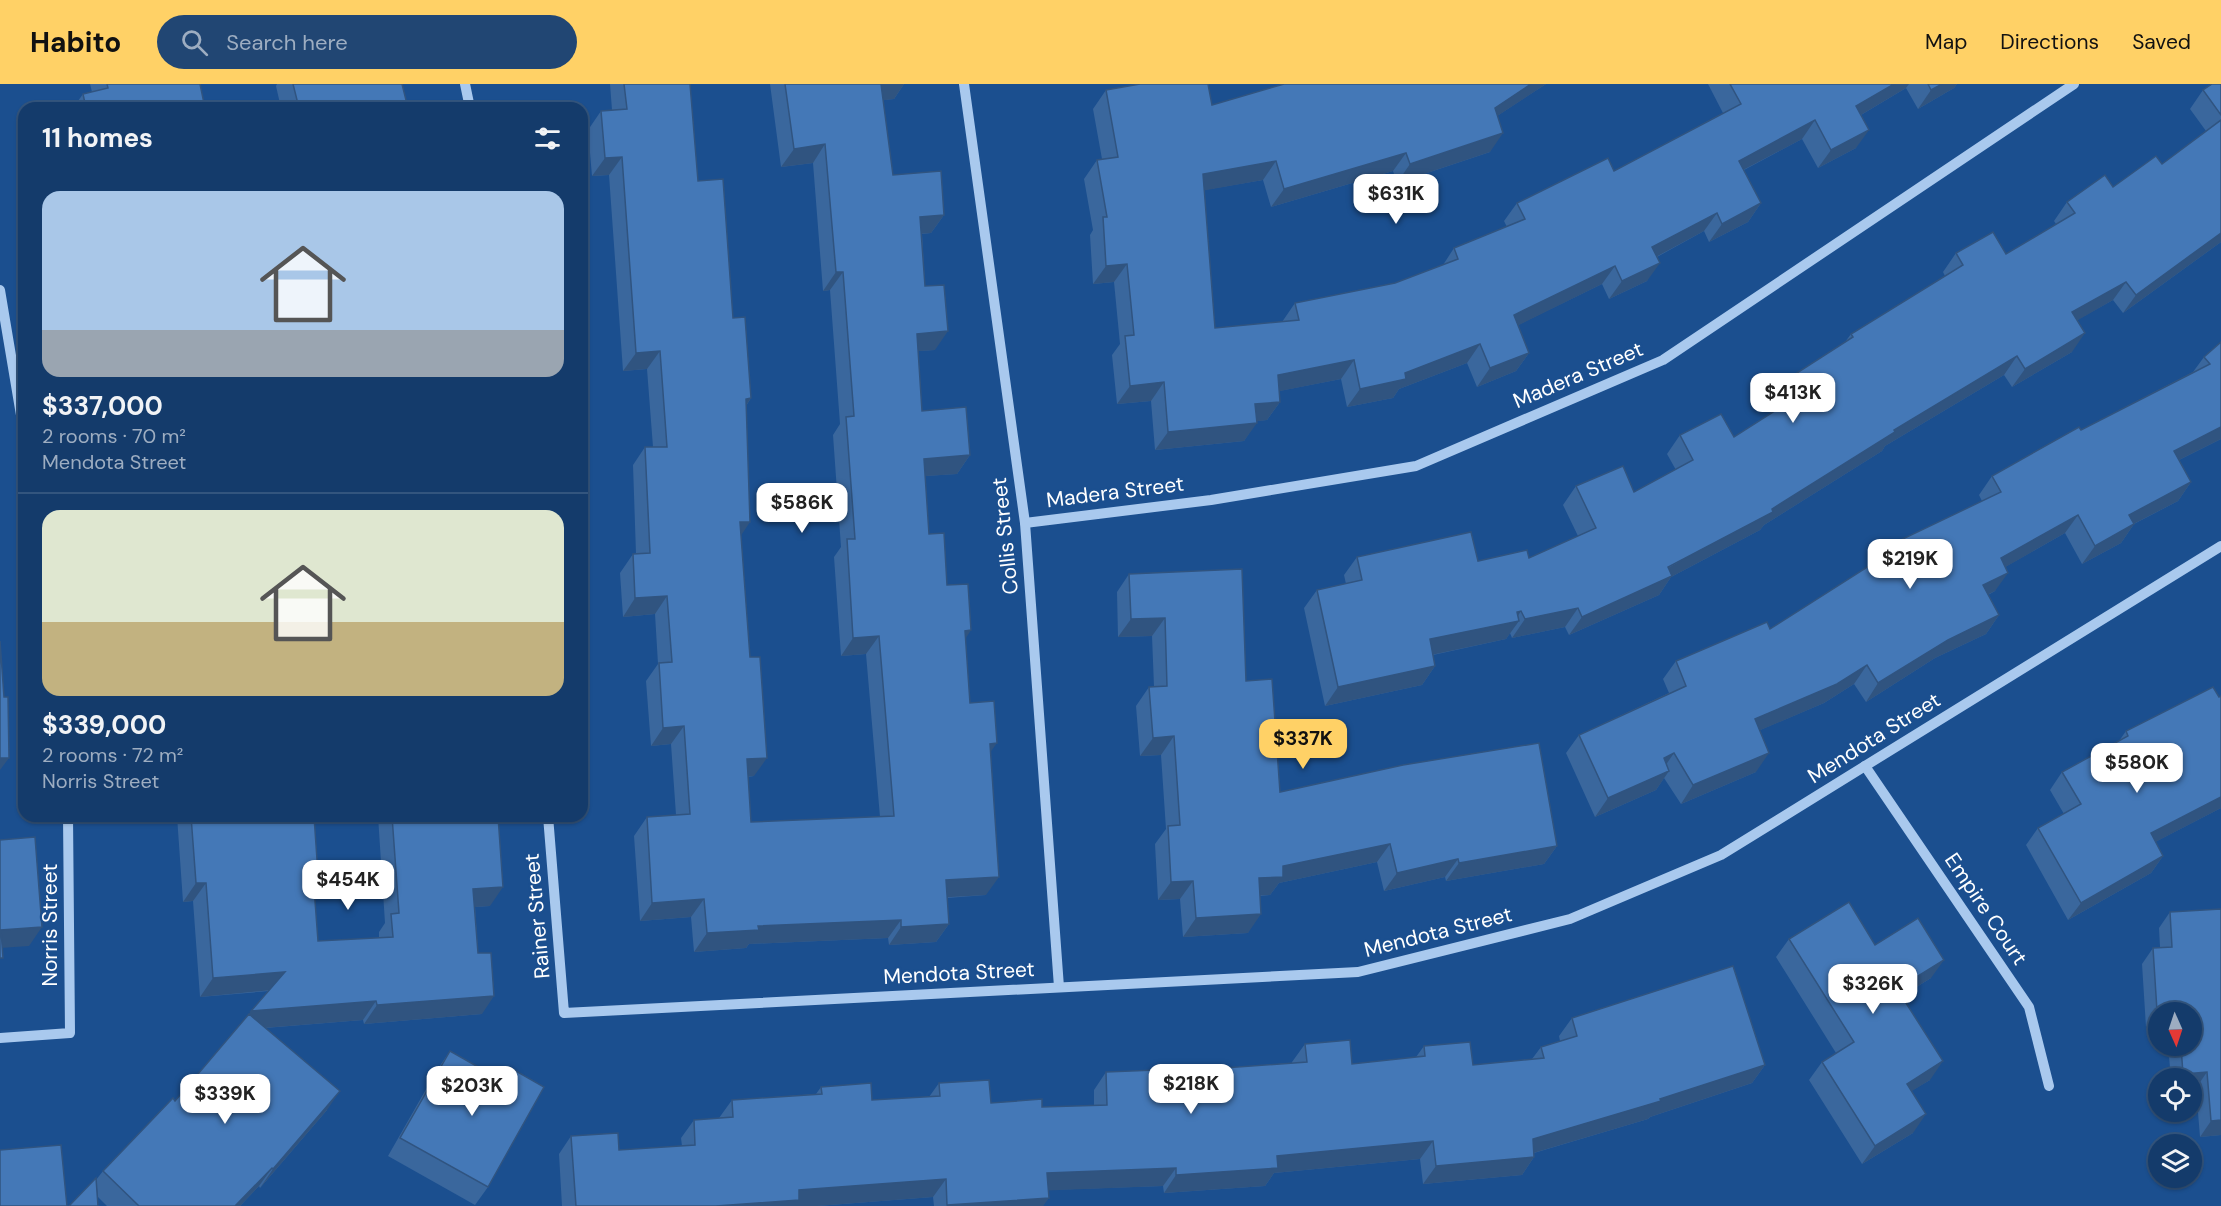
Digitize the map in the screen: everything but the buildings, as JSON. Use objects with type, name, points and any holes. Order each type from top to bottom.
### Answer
[{"type":"street","points":[[465,84],[469,102]]},
{"type":"street","name":"Collis Street","points":[[964,84],[1025,523],[1059,987]]},
{"type":"street","name":"Madera Street","points":[[1025,523],[1211,500],[1416,465],[1663,360],[2074,84]]},
{"type":"street","points":[[0,290],[18,397]]},
{"type":"street","name":"Mendota Street","points":[[564,1013],[1358,972],[1570,919],[1721,855],[2221,546]]},
{"type":"street","name":"Empire Court","points":[[1865,766],[2029,1007],[2049,1086]]},
{"type":"street","name":"Norris Street","points":[[0,1038],[70,1033],[68,822]]},
{"type":"street","name":"Rainer Street","points":[[548,822],[564,1013]]}]
